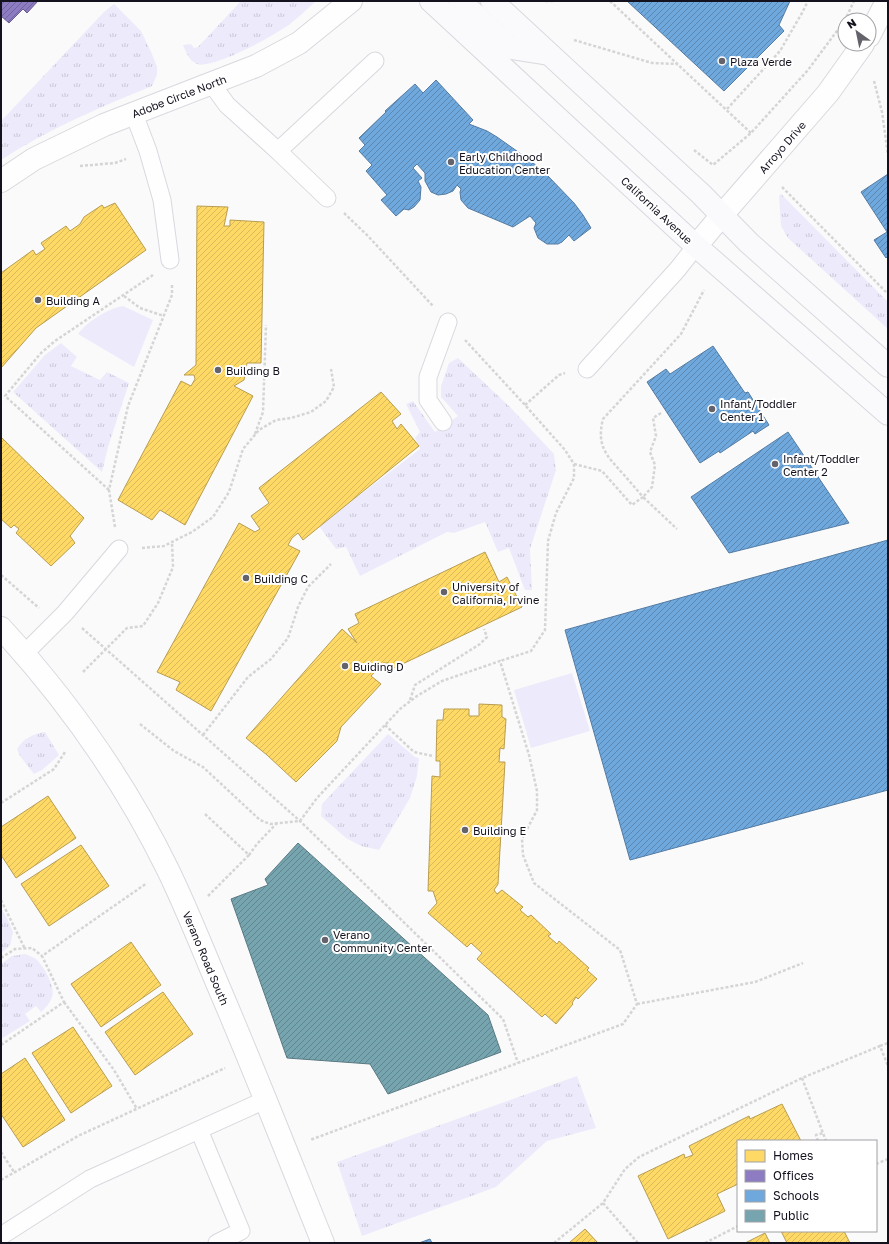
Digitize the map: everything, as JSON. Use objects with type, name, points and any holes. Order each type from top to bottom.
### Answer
[{"type":"main road","name":"California Avenue","points":[[431,1],[696,246],[888,414]]},
{"type":"main road","points":[[460,1],[511,48],[549,54]]},
{"type":"main road","points":[[492,1],[695,188],[750,242],[888,366]]},
{"type":"street","name":"Adobe Circle North","points":[[1,181],[34,160],[104,125],[256,66],[299,43],[351,1]]},
{"type":"street","points":[[877,20],[887,1]]},
{"type":"street","name":"Arroyo Drive","points":[[696,246],[828,93],[857,52]]},
{"type":"street","name":"Verano Road South","points":[[1,628],[55,692],[89,738],[119,784],[168,870],[246,1052],[323,1243]]},
{"type":"lane","points":[[278,151],[375,61]]},
{"type":"lane","points":[[211,83],[227,105],[327,198]]},
{"type":"lane","points":[[134,114],[148,151],[162,200],[170,260]]},
{"type":"lane","points":[[587,369],[677,270],[696,246]]},
{"type":"lane","points":[[443,422],[428,400],[428,377],[448,322]]},
{"type":"lane","points":[[24,654],[65,613],[119,549]]},
{"type":"lane","points":[[1,1236],[90,1180],[265,1100]]},
{"type":"lane","points":[[199,1130],[241,1232],[217,1243]]},
{"type":"path","points":[[545,1],[553,1]]},
{"type":"path","points":[[610,1],[751,133]]},
{"type":"path","points":[[727,109],[780,51],[808,1]]},
{"type":"path","points":[[712,165],[751,133],[808,70],[844,20],[854,1]]},
{"type":"path","points":[[571,39],[652,63],[678,64]]},
{"type":"path","points":[[874,81],[882,112],[888,155]]},
{"type":"path","points":[[80,166],[115,163],[148,151]]},
{"type":"path","points":[[782,187],[888,294]]},
{"type":"path","points":[[140,724],[174,751],[203,767],[260,820],[270,824],[300,821],[317,798],[400,709],[410,701],[442,681],[530,651],[545,630],[548,541],[556,513],[574,478],[574,464],[565,450],[448,322],[367,235],[327,198]]},
{"type":"path","points":[[109,490],[5,396],[41,353],[50,345],[151,278],[170,260]]},
{"type":"path","points":[[170,260],[172,295],[128,406],[109,490],[119,549],[164,546],[192,532],[213,518],[229,492],[243,449],[259,430],[276,420],[291,418],[311,412],[326,401],[334,387],[331,369]]},
{"type":"path","points":[[677,529],[643,497],[607,458],[601,443],[600,429],[603,419],[681,334],[704,290]]},
{"type":"path","points":[[124,296],[140,308],[164,316]]},
{"type":"path","points":[[254,436],[263,412],[266,325]]},
{"type":"path","points":[[525,405],[548,383]]},
{"type":"path","points":[[574,464],[602,471],[632,505],[643,497],[652,487],[655,465],[650,452],[656,436],[653,418],[661,413]]},
{"type":"path","points":[[83,672],[127,628],[143,626],[158,603],[173,567],[172,542]]},
{"type":"path","points":[[203,735],[248,678],[271,659],[288,638],[298,607],[308,587],[331,564]]},
{"type":"path","points":[[1,575],[40,610],[65,613],[300,821],[503,1018],[518,1063]]},
{"type":"path","points":[[410,701],[415,685],[480,644],[487,637],[484,629]]},
{"type":"path","points":[[500,661],[529,755],[537,791],[537,810],[522,839],[523,854],[534,883],[620,950],[638,1004]]},
{"type":"path","points":[[385,725],[414,752],[433,756]]},
{"type":"path","points":[[1,803],[54,769],[65,752]]},
{"type":"path","points":[[205,814],[249,855]]},
{"type":"path","points":[[206,898],[249,855],[257,844],[277,823]]},
{"type":"path","points":[[42,956],[148,882]]},
{"type":"path","points":[[1,900],[25,949]]},
{"type":"path","points":[[1,958],[15,950],[32,948],[42,956],[64,1002],[114,1070],[137,1109]]},
{"type":"path","points":[[285,1149],[623,1024],[638,1004],[755,982],[804,964]]},
{"type":"path","points":[[1,1045],[64,1002]]},
{"type":"path","points":[[554,1243],[603,1203],[625,1169],[639,1158],[802,1078],[888,1043]]},
{"type":"path","points":[[880,1046],[888,1066]]},
{"type":"path","points":[[1,1180],[78,1136],[225,1068]]},
{"type":"path","points":[[802,1078],[826,1140]]},
{"type":"path","points":[[818,1140],[816,1135],[823,1133]]},
{"type":"path","points":[[1,1152],[14,1172]]},
{"type":"path","points":[[877,1164],[888,1159]]},
{"type":"path","points":[[603,1203],[638,1243]]},
{"type":"path","points":[[705,1243],[737,1227]]},
{"type":"green space","points":[[241,1],[316,1],[290,24],[272,36],[245,50],[206,64],[194,63],[188,56],[183,45],[191,44],[194,48],[198,47]]},
{"type":"green space","points":[[114,4],[141,31],[152,54],[157,67],[157,75],[152,86],[94,110],[56,128],[1,160],[1,121],[104,12]]},
{"type":"green space","points":[[781,194],[888,302],[888,329],[788,238],[781,226],[779,196]]},
{"type":"green space","points":[[123,306],[153,320],[134,367],[78,334],[98,316]]},
{"type":"green space","points":[[61,343],[77,357],[71,366],[100,380],[107,372],[129,383],[108,447],[102,472],[13,392],[45,355]]},
{"type":"green space","points":[[458,358],[510,407],[554,454],[556,470],[530,549],[532,590],[525,590],[509,548],[498,552],[485,522],[454,533],[447,532],[360,576],[346,547],[336,549],[319,526],[420,449],[415,438],[420,432],[406,404],[413,401],[435,432],[458,416],[441,397],[441,386],[449,363]]},
{"type":"green space","points":[[572,673],[590,731],[531,748],[514,690]]},
{"type":"green space","points":[[45,732],[59,755],[42,770],[34,774],[20,756],[17,749],[22,742],[29,737]]},
{"type":"green space","points":[[388,734],[415,757],[419,758],[417,776],[410,798],[379,850],[361,846],[346,838],[321,816],[322,804]]},
{"type":"green space","points":[[1,908],[13,932],[10,946],[1,953]]},
{"type":"green space","points":[[25,954],[36,959],[43,967],[51,983],[53,993],[52,997],[48,1005],[41,1012],[36,1006],[25,1014],[30,1021],[1,1039],[1,964],[12,956]]},
{"type":"green space","points":[[577,1076],[596,1128],[547,1141],[496,1187],[362,1236],[337,1162]]},
{"type":"building: Homes","name":"Building A","points":[[115,203],[146,250],[36,328],[1,368],[1,273],[33,250],[36,255],[45,249],[41,243],[66,226],[70,231],[80,224],[84,217],[102,205],[104,208]]},
{"type":"building: Homes","name":"Building B","points":[[197,206],[228,207],[224,226],[230,226],[230,220],[264,222],[261,363],[247,363],[244,380],[234,386],[253,396],[185,525],[160,510],[152,520],[118,500],[181,381],[191,386],[195,379],[194,375],[184,375],[196,365]]},
{"type":"building: Homes","name":"Building C","points":[[381,392],[401,414],[392,421],[397,429],[401,424],[419,446],[303,540],[298,533],[292,538],[288,545],[300,551],[211,711],[176,690],[180,682],[157,672],[239,523],[255,532],[260,529],[251,516],[269,503],[259,488]]},
{"type":"building: Homes","points":[[1,437],[84,518],[70,536],[75,543],[51,566],[16,533],[19,529],[14,525],[11,528],[1,519]]},
{"type":"building: Homes","name":"Buiding D","points":[[485,552],[499,582],[507,577],[522,607],[392,669],[389,663],[383,663],[371,676],[381,684],[341,727],[337,741],[296,782],[246,738],[342,629],[357,643],[348,629],[359,623],[355,614]]},
{"type":"building: Homes","name":"Building E","points":[[479,704],[502,705],[502,717],[506,719],[504,749],[500,748],[499,762],[505,762],[498,884],[494,890],[497,894],[502,890],[523,907],[520,910],[528,917],[531,915],[551,934],[548,936],[557,944],[559,941],[589,968],[587,970],[597,979],[578,999],[576,997],[572,1003],[573,1004],[556,1024],[545,1014],[542,1017],[477,959],[482,953],[471,943],[467,947],[428,913],[437,903],[433,891],[428,891],[432,776],[440,777],[440,761],[436,761],[437,720],[443,720],[444,709],[469,709],[469,716],[479,716]]},
{"type":"building: Homes","points":[[48,796],[76,838],[16,878],[1,855],[1,827]]},
{"type":"building: Homes","points":[[81,845],[109,886],[49,926],[21,884]]},
{"type":"building: Homes","points":[[131,942],[161,985],[101,1027],[71,984]]},
{"type":"building: Homes","points":[[163,992],[193,1034],[135,1075],[105,1032]]},
{"type":"building: Homes","points":[[73,1027],[112,1086],[71,1113],[32,1053]]},
{"type":"building: Homes","points":[[25,1058],[65,1120],[23,1147],[1,1114],[1,1074]]},
{"type":"building: Homes","points":[[782,1104],[800,1140],[737,1140],[737,1184],[717,1194],[725,1211],[668,1239],[638,1176],[684,1154],[685,1158],[693,1155],[689,1146],[749,1116],[750,1119]]},
{"type":"building: Homes","points":[[585,1229],[598,1243],[569,1243]]},
{"type":"building: Homes","points":[[782,1232],[844,1232],[850,1243],[787,1243]]},
{"type":"building: Homes","points":[[765,1233],[770,1243],[745,1243]]},
{"type":"building: Offices","points":[[1,1],[38,1],[27,13],[23,9],[9,23],[1,16]]},
{"type":"building: Schools","name":"Plaza Verde","points":[[627,1],[790,1],[779,25],[784,31],[724,91]]},
{"type":"building: Schools","name":"Early Childhood Education Center","points":[[436,80],[473,120],[469,124],[487,131],[531,161],[574,203],[591,228],[574,241],[569,235],[558,244],[547,244],[538,238],[534,228],[536,223],[530,216],[513,227],[468,208],[461,200],[461,189],[457,185],[453,191],[446,194],[438,195],[431,192],[425,181],[425,173],[417,164],[413,168],[422,178],[418,181],[421,187],[420,200],[414,207],[409,210],[404,209],[396,216],[381,200],[387,195],[366,171],[372,165],[359,151],[365,145],[359,138],[386,112],[385,111],[415,84],[423,93]]},
{"type":"building: Schools","points":[[888,174],[888,256],[886,258],[874,240],[887,232],[861,192]]},
{"type":"building: Schools","name":"Infant/Toddler Center 1","points":[[713,346],[745,393],[748,392],[769,425],[755,434],[753,431],[720,453],[719,451],[700,463],[647,382],[666,369],[670,374]]},
{"type":"building: Schools","name":"Infant/Toddler Center 2","points":[[788,432],[849,523],[729,553],[691,497]]},
{"type":"building: Schools","points":[[888,540],[888,790],[630,860],[565,630]]},
{"type":"building: Schools","points":[[430,1239],[432,1243],[419,1243]]},
{"type":"building: Public","name":"Verano Community Center","points":[[298,843],[488,1015],[501,1052],[388,1094],[370,1064],[287,1058],[231,899],[268,885],[265,879]]},
{"type":"place","name":"Plaza Verde","points":[[722,61]]},
{"type":"place","name":"Early Childhood Education Center","points":[[451,162]]},
{"type":"place","name":"Building A","points":[[38,300]]},
{"type":"place","name":"Building B","points":[[218,370]]},
{"type":"place","name":"Infant/Toddler Center 1","points":[[712,409]]},
{"type":"place","name":"Infant/Toddler Center 2","points":[[775,464]]},
{"type":"place","name":"Building C","points":[[246,578]]},
{"type":"place","name":"University of California, Irvine","points":[[444,592]]},
{"type":"place","name":"Buiding D","points":[[345,666]]},
{"type":"place","name":"Building E","points":[[465,830]]},
{"type":"place","name":"Verano Community Center","points":[[325,940]]}]
